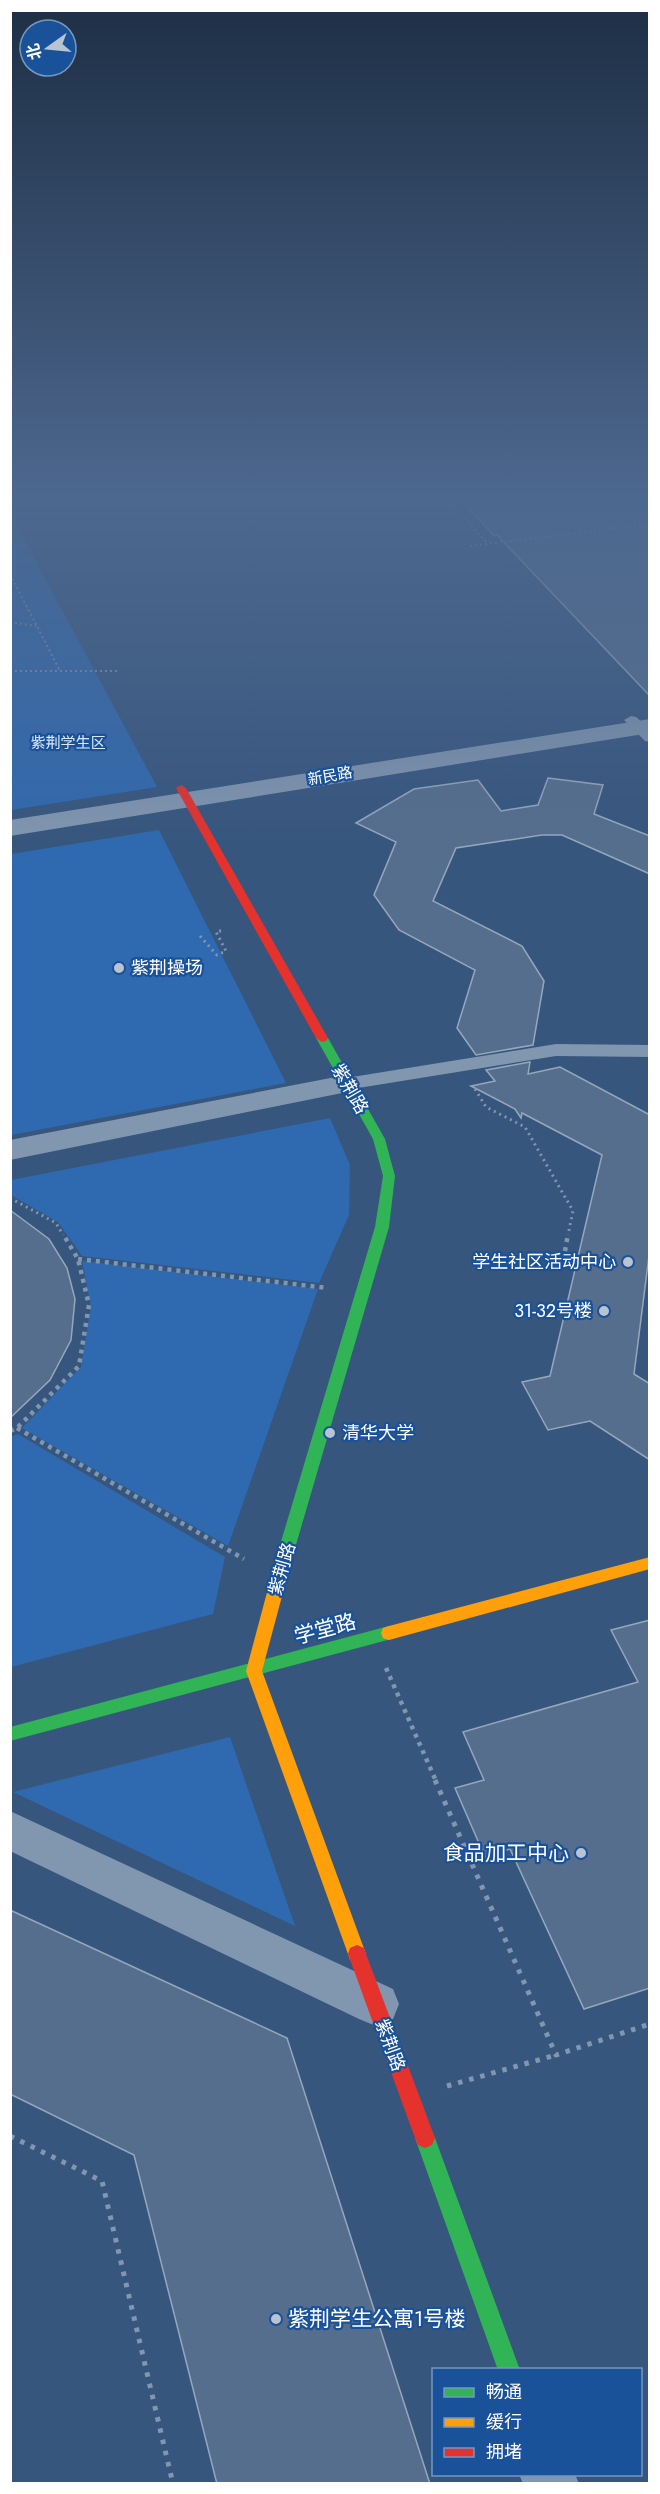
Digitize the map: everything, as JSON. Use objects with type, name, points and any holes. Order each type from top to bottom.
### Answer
[{"type":"street","name":"新民路","points":[[10,828],[184,794],[642,728]]},
{"type":"street","name":"紫荆路","points":[[184,794],[379,1139],[388,1176],[382,1227],[278,1579],[254,1671],[508,2368]]},
{"type":"street","points":[[10,1150],[346,1084]]},
{"type":"street","name":"学堂路","points":[[10,1734],[254,1671],[650,1563]]},
{"type":"street","points":[[10,1830],[376,2004]]},
{"type":"lane","points":[[346,1084],[556,1050],[650,1051]]},
{"type":"path","points":[[30,612],[60,671]]},
{"type":"path","points":[[10,622],[37,626]]},
{"type":"path","points":[[10,671],[117,670]]},
{"type":"path","points":[[200,936],[217,955],[226,951],[216,932],[224,930]]},
{"type":"path","points":[[460,1065],[486,1107],[525,1126],[573,1211],[565,1251]]},
{"type":"path","points":[[10,1198],[56,1223],[78,1259],[89,1305],[80,1366],[17,1428],[10,1431]]},
{"type":"path","points":[[78,1259],[362,1292]]},
{"type":"path","points":[[17,1428],[278,1579]]},
{"type":"path","points":[[373,1638],[556,2055]]},
{"type":"path","points":[[409,2096],[556,2055],[650,2024]]},
{"type":"path","points":[[10,2136],[102,2181],[173,2484]]},
{"type":"green space","name":"紫荆学生区","points":[[11,612],[63,612],[157,787],[11,810]]},
{"type":"green space","name":"紫荆操场","points":[[159,830],[286,1083],[11,1135],[11,854]]},
{"type":"green space","points":[[330,1118],[350,1165],[349,1215],[319,1283],[82,1256],[58,1222],[11,1195],[11,1180]]},
{"type":"green space","points":[[82,1261],[318,1289],[228,1546],[22,1428],[81,1367],[91,1306]]},
{"type":"green space","points":[[18,1434],[225,1557],[213,1614],[11,1667],[10,1437]]},
{"type":"green space","points":[[230,1737],[295,1926],[13,1792]]},
{"type":"building","points":[[571,612],[650,612],[650,696]]},
{"type":"building","points":[[548,778],[603,785],[594,814],[650,836],[650,874],[562,835],[542,835],[456,848],[433,901],[522,946],[544,981],[533,1045],[476,1055],[457,1028],[475,970],[399,930],[374,895],[396,842],[356,823],[414,789],[478,780],[501,811],[538,805]]},
{"type":"building","name":"31-32号楼","points":[[530,1062],[528,1074],[560,1067],[650,1115],[650,1248],[634,1374],[650,1384],[650,1460],[590,1421],[548,1430],[522,1382],[550,1376],[602,1155],[522,1113],[521,1118],[515,1109],[471,1086],[495,1081],[486,1070]]},
{"type":"building","points":[[10,1210],[49,1239],[67,1268],[75,1299],[71,1340],[50,1380],[10,1418]]},
{"type":"building","name":"食品加工中心","points":[[650,1620],[650,1988],[584,2009],[510,1849],[485,1857],[455,1788],[484,1780],[463,1732],[638,1682],[611,1630]]},
{"type":"building","name":"紫荆学生公寓1号楼","points":[[10,1910],[287,2038],[430,2484],[217,2484],[134,2155],[10,2094]]},
{"type":"traffic: fast","points":[[285,1555],[382,1227],[389,1176],[379,1139],[322,1038]]},
{"type":"traffic: fast","points":[[10,1734],[389,1633]]},
{"type":"traffic: fast","points":[[425,2138],[508,2368]]},
{"type":"traffic: slow","points":[[285,1555],[254,1671],[357,1954]]},
{"type":"traffic: slow","points":[[389,1633],[650,1563]]},
{"type":"traffic: jam","points":[[181,788],[322,1038]]},
{"type":"traffic: jam","points":[[357,1954],[425,2138]]},
{"type":"place","name":"紫荆操场","points":[[119,968]]},
{"type":"place","name":"学生社区活动中心","points":[[628,1262]]},
{"type":"place","name":"31-32号楼","points":[[604,1311]]},
{"type":"place","name":"清华大学","points":[[330,1433]]},
{"type":"place","name":"食品加工中心","points":[[581,1853]]},
{"type":"place","name":"紫荆学生公寓1号楼","points":[[276,2319]]}]
